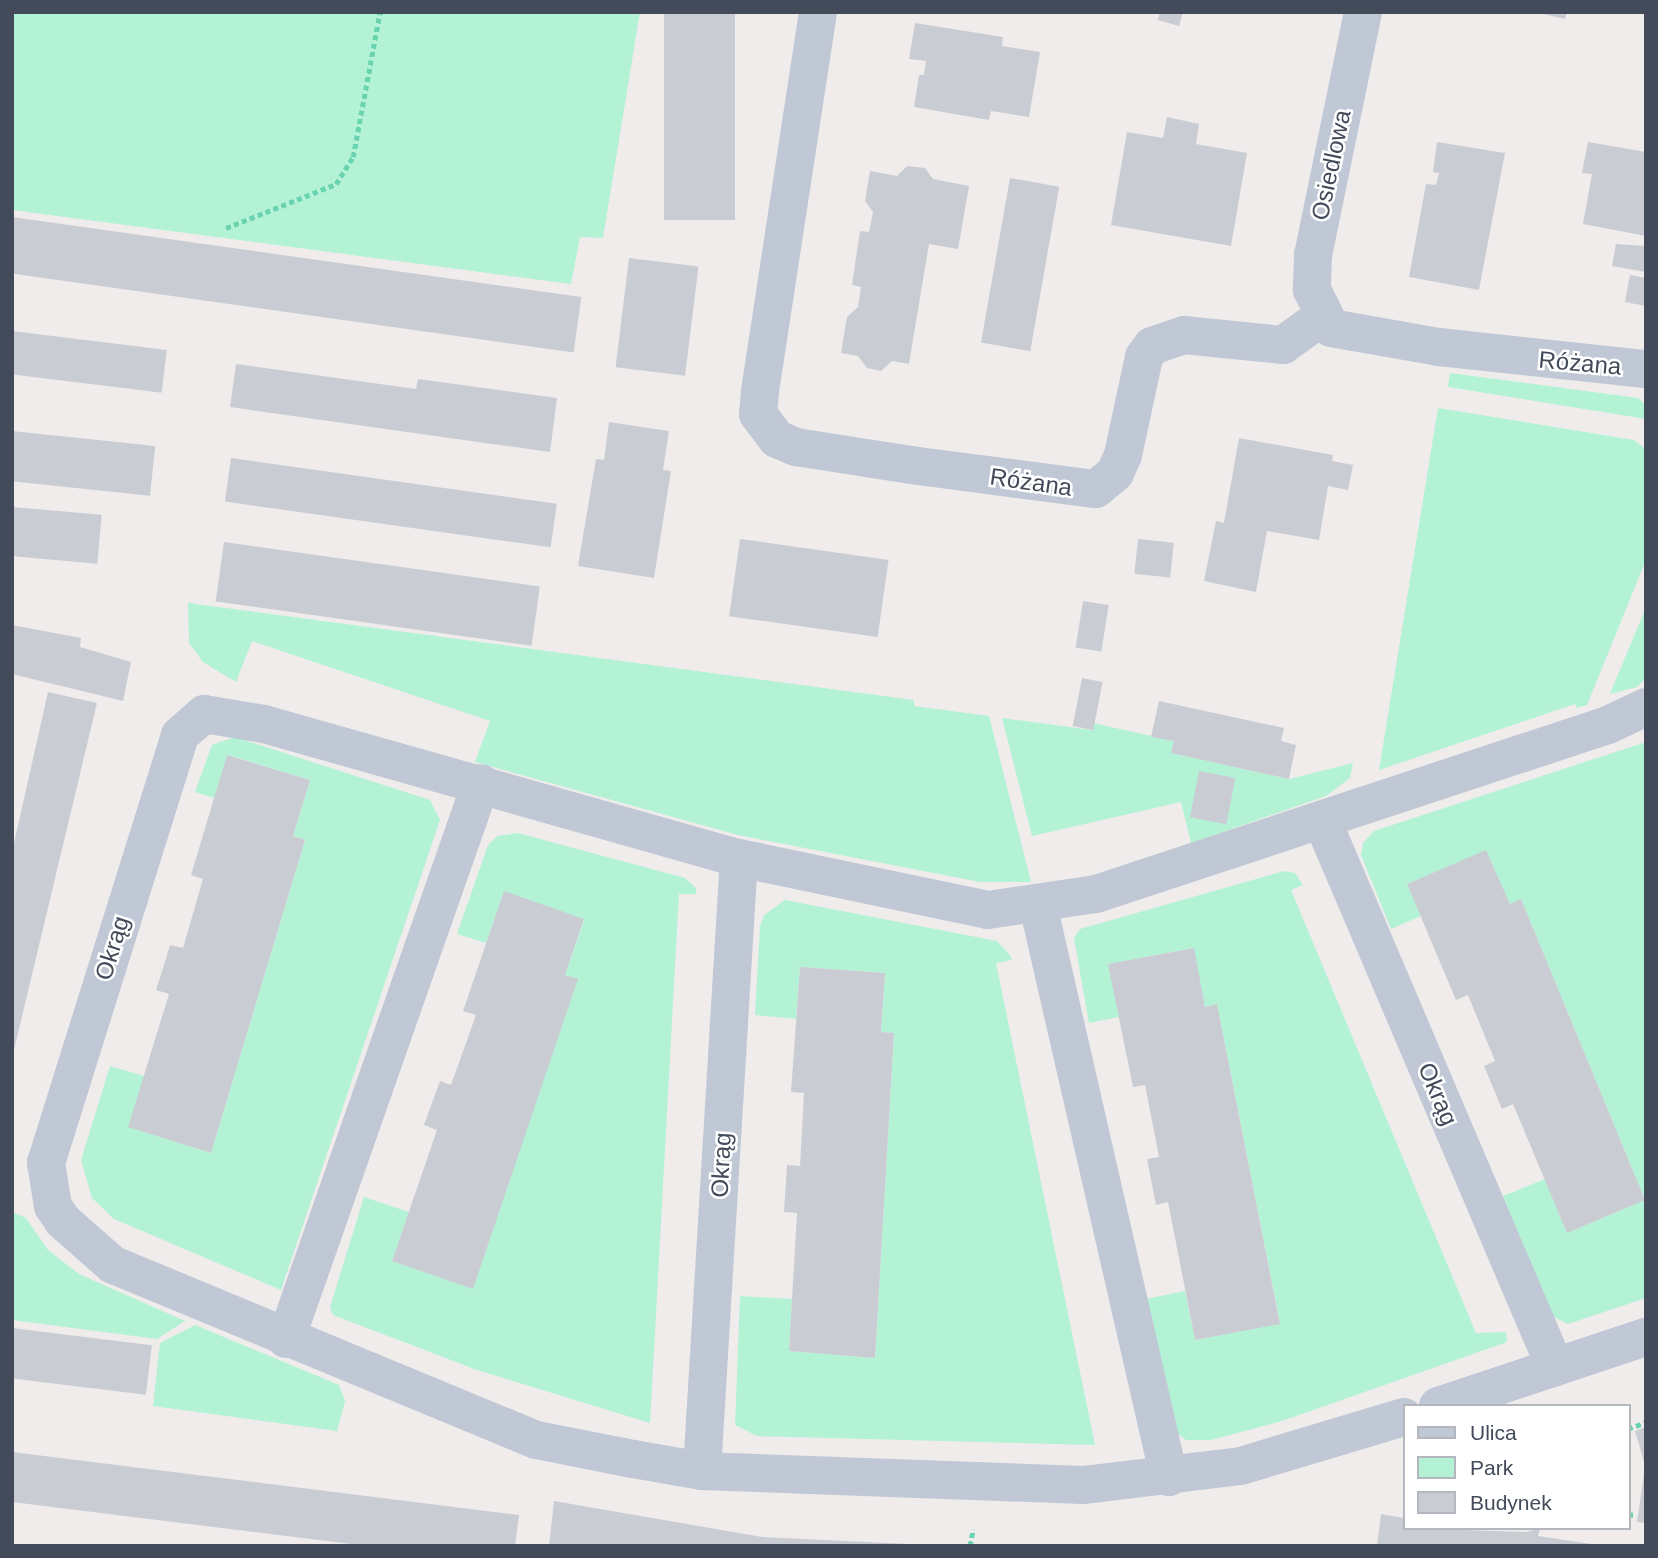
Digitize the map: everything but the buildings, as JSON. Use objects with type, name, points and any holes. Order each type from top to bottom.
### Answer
[{"type":"street","name":"Różana","points":[[818,12],[760,392],[758,414],[777,439],[796,447],[891,462],[1096,488],[1115,472],[1124,455],[1144,356],[1152,346],[1184,335],[1283,345],[1322,317],[1331,328],[1352,334],[1561,362],[1646,369]]},
{"type":"street","name":"Osiedlowa","points":[[1322,317],[1312,290],[1313,255],[1363,12]]},
{"type":"street","name":"Okrąg","points":[[1402,1418],[1301,1452],[1169,1477],[1083,1485],[702,1471],[536,1440],[286,1339],[113,1265],[63,1221],[47,1187],[46,1163],[176,746],[180,735],[204,714],[234,717],[481,783],[739,858],[988,910],[1038,905],[1096,894],[1608,725],[1646,707]]},
{"type":"street","points":[[286,1339],[481,783]]},
{"type":"street","name":"Okrąg","points":[[1322,820],[1555,1367]]},
{"type":"street","name":"Okrąg","points":[[702,1471],[739,858]]},
{"type":"street","points":[[1038,905],[1169,1477]]},
{"type":"street","points":[[1444,1404],[1646,1337]]},
{"type":"path","points":[[226,228],[336,184],[353,157],[380,12]]},
{"type":"green space","points":[[12,12],[640,12],[603,238],[580,237],[571,284],[12,210]]},
{"type":"green space","points":[[1450,373],[1638,398],[1646,405],[1646,419],[1448,387]]},
{"type":"green space","points":[[1438,408],[1634,440],[1646,449],[1646,560],[1587,705],[1577,708],[1575,704],[1379,770]]},
{"type":"green space","points":[[188,603],[914,700],[914,706],[989,716],[1031,882],[980,882],[738,835],[475,762],[490,721],[252,641],[236,682],[203,662],[189,643]]},
{"type":"green space","points":[[1646,607],[1646,678],[1637,687],[1610,694]]},
{"type":"green space","points":[[1002,718],[1092,730],[1093,723],[1174,741],[1171,753],[1289,779],[1353,763],[1350,778],[1326,796],[1191,843],[1181,802],[1032,836]]},
{"type":"green space","points":[[235,737],[430,800],[440,820],[281,1290],[114,1219],[92,1198],[81,1160],[110,1066],[144,1076],[129,1127],[211,1153],[305,840],[293,836],[310,780],[228,755],[214,798],[195,792],[212,745]]},
{"type":"green space","points":[[1646,742],[1646,1298],[1568,1324],[1552,1316],[1503,1196],[1545,1179],[1567,1233],[1645,1200],[1521,899],[1510,904],[1486,851],[1407,884],[1421,916],[1391,929],[1361,855],[1363,843],[1374,831]]},
{"type":"green space","points":[[518,833],[685,878],[696,888],[696,894],[679,894],[650,1423],[477,1370],[333,1315],[330,1307],[364,1197],[409,1212],[392,1261],[472,1288],[577,979],[565,975],[584,920],[504,892],[486,943],[457,934],[488,845],[497,836]]},
{"type":"green space","points":[[1284,871],[1295,873],[1303,885],[1291,890],[1476,1333],[1506,1332],[1507,1342],[1282,1421],[1211,1440],[1186,1440],[1175,1432],[1146,1299],[1185,1291],[1195,1340],[1280,1323],[1217,1004],[1205,1007],[1193,948],[1109,964],[1119,1017],[1089,1023],[1074,938],[1080,929]]},
{"type":"green space","points":[[785,900],[997,941],[1010,955],[1012,960],[996,963],[1095,1445],[757,1436],[735,1425],[740,1296],[792,1299],[789,1351],[875,1358],[894,1033],[881,1032],[885,973],[800,967],[796,1019],[755,1015],[760,926],[764,915]]},
{"type":"green space","points":[[12,1212],[26,1218],[48,1250],[79,1274],[185,1321],[157,1339],[12,1320]]},
{"type":"green space","points":[[195,1325],[339,1385],[345,1401],[337,1431],[153,1406],[160,1343]]}]
